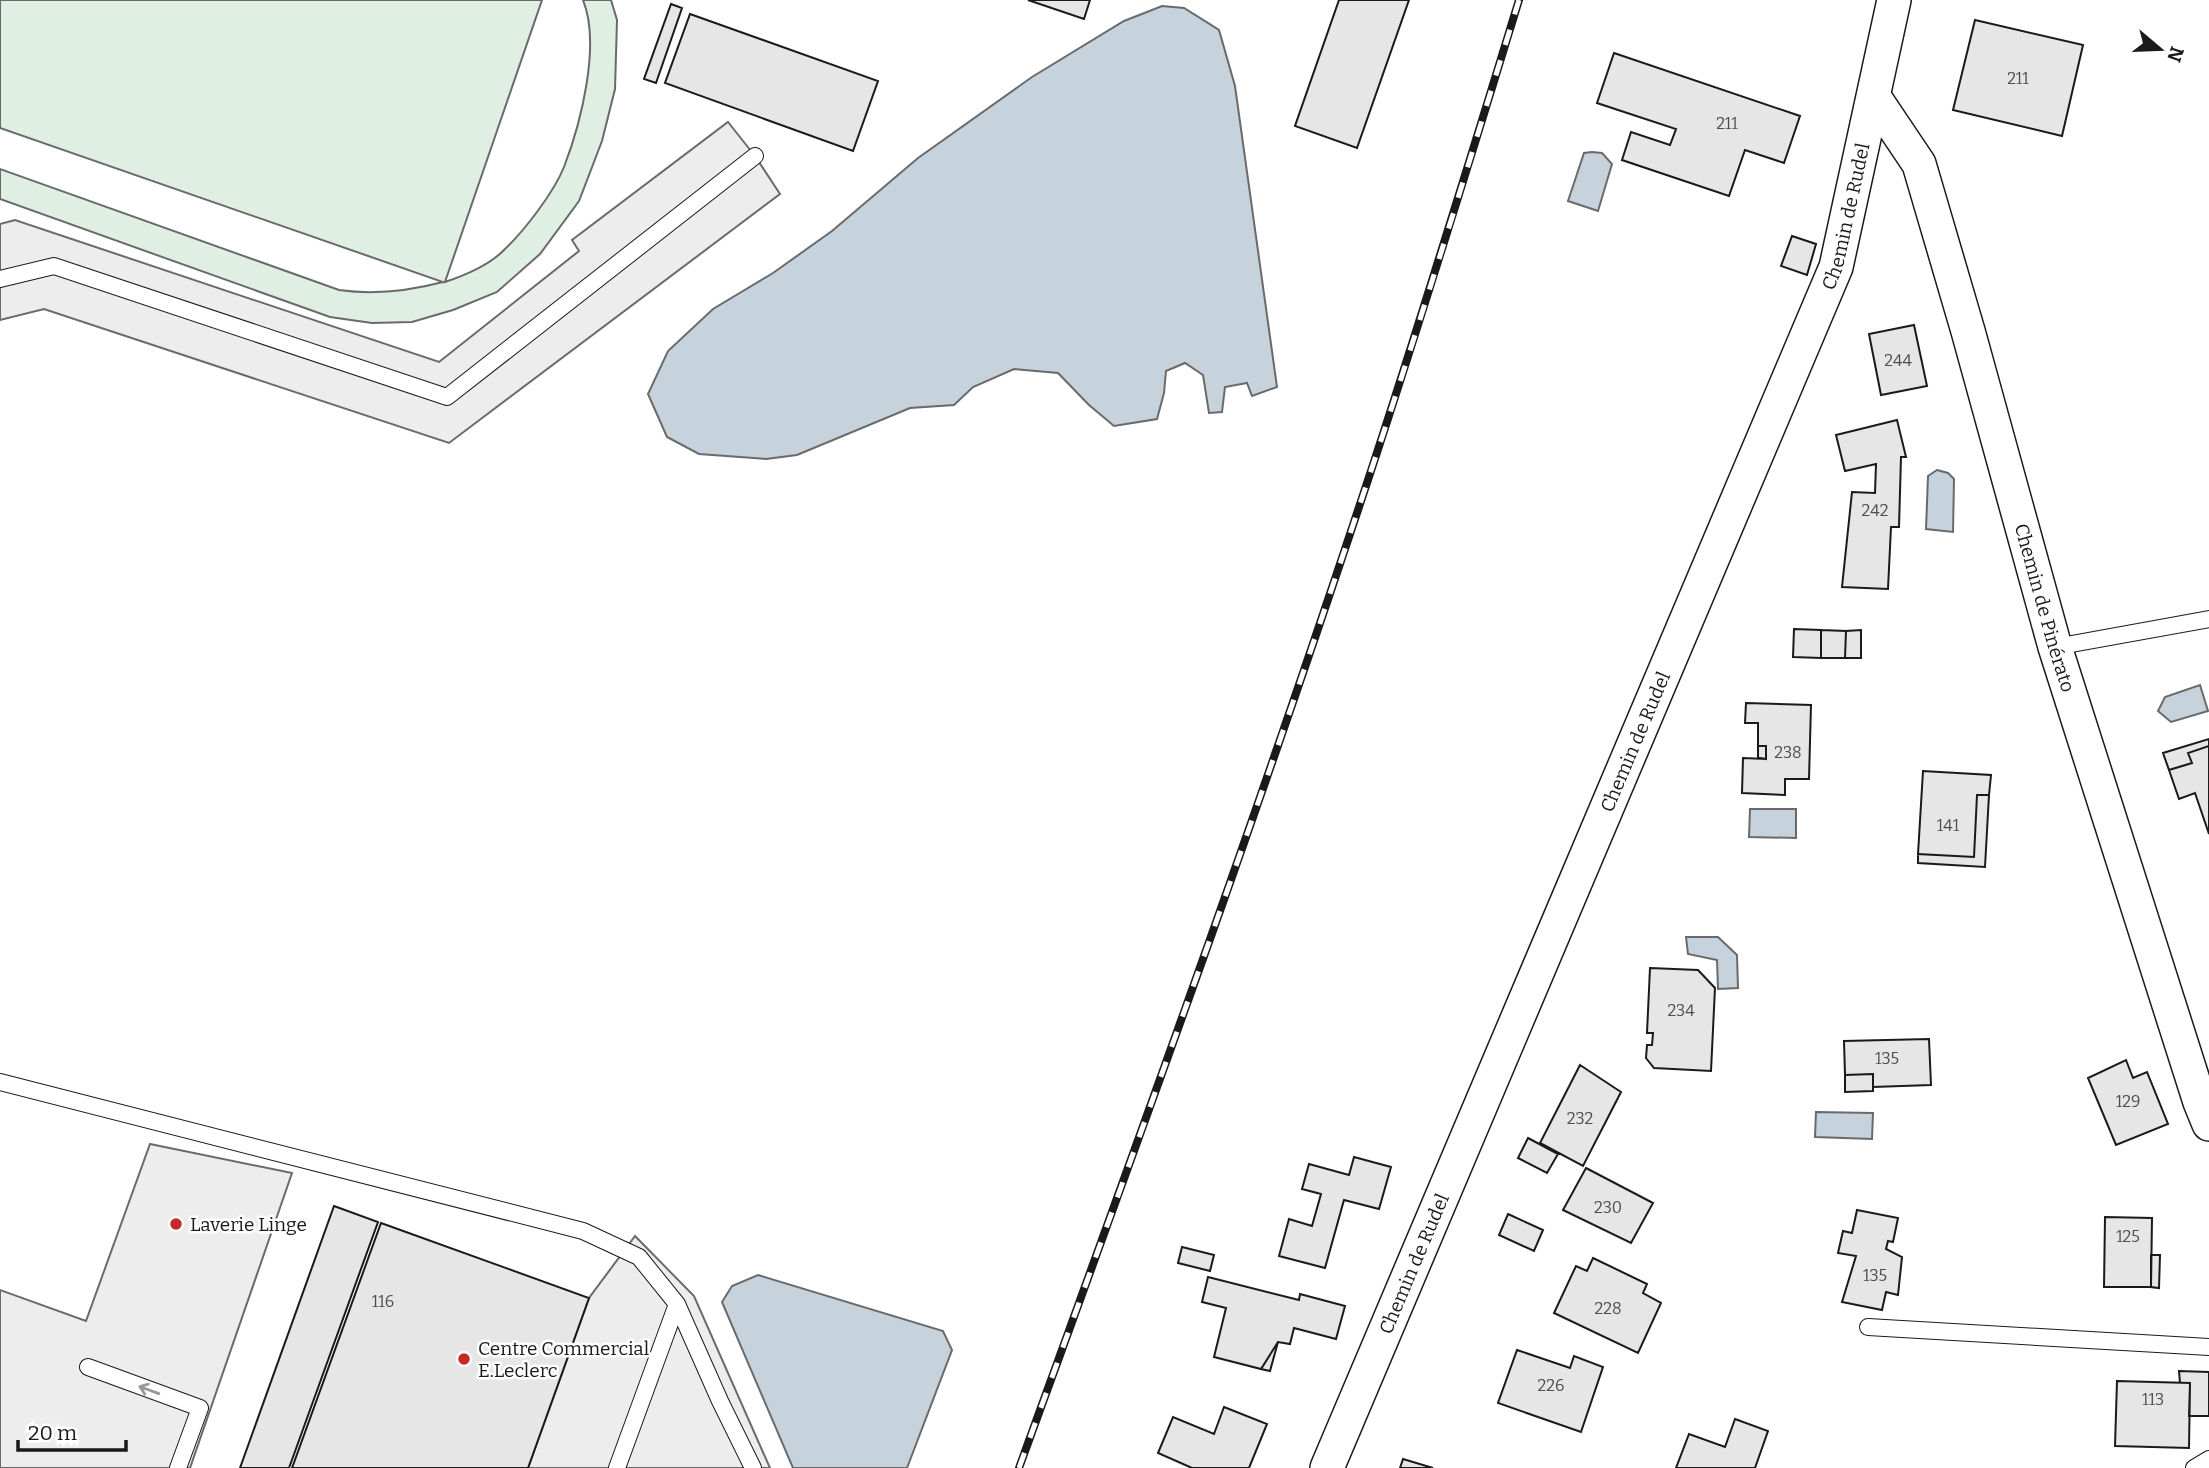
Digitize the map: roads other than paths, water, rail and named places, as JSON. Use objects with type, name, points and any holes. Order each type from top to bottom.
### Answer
[{"type":"street","name":"Chemin de Rudel","points":[[1326,1468],[1836,267],[1894,0]]},
{"type":"street","name":"Chemin de Pinérato","points":[[1874,97],[1919,164],[2055,647],[2209,1124]]},
{"type":"lane","points":[[0,279],[54,266],[447,397],[755,156]]},
{"type":"lane","points":[[2055,647],[2209,619]]},
{"type":"lane","points":[[0,1082],[583,1231],[639,1257],[677,1304],[752,1468]]},
{"type":"lane","points":[[617,1468],[677,1304]]},
{"type":"lane","points":[[1868,1327],[2209,1347]]},
{"type":"lane","points":[[88,1367],[200,1408],[178,1468]]},
{"type":"lane","points":[[2194,1468],[2209,1460]]},
{"type":"railway","points":[[1019,1468],[1194,984],[1321,620],[1403,374],[1519,0]]},
{"type":"place","name":"Laverie Linge","points":[[176,1224]]},
{"type":"place","name":"Centre Commercial E.Leclerc","points":[[464,1359]]}]
